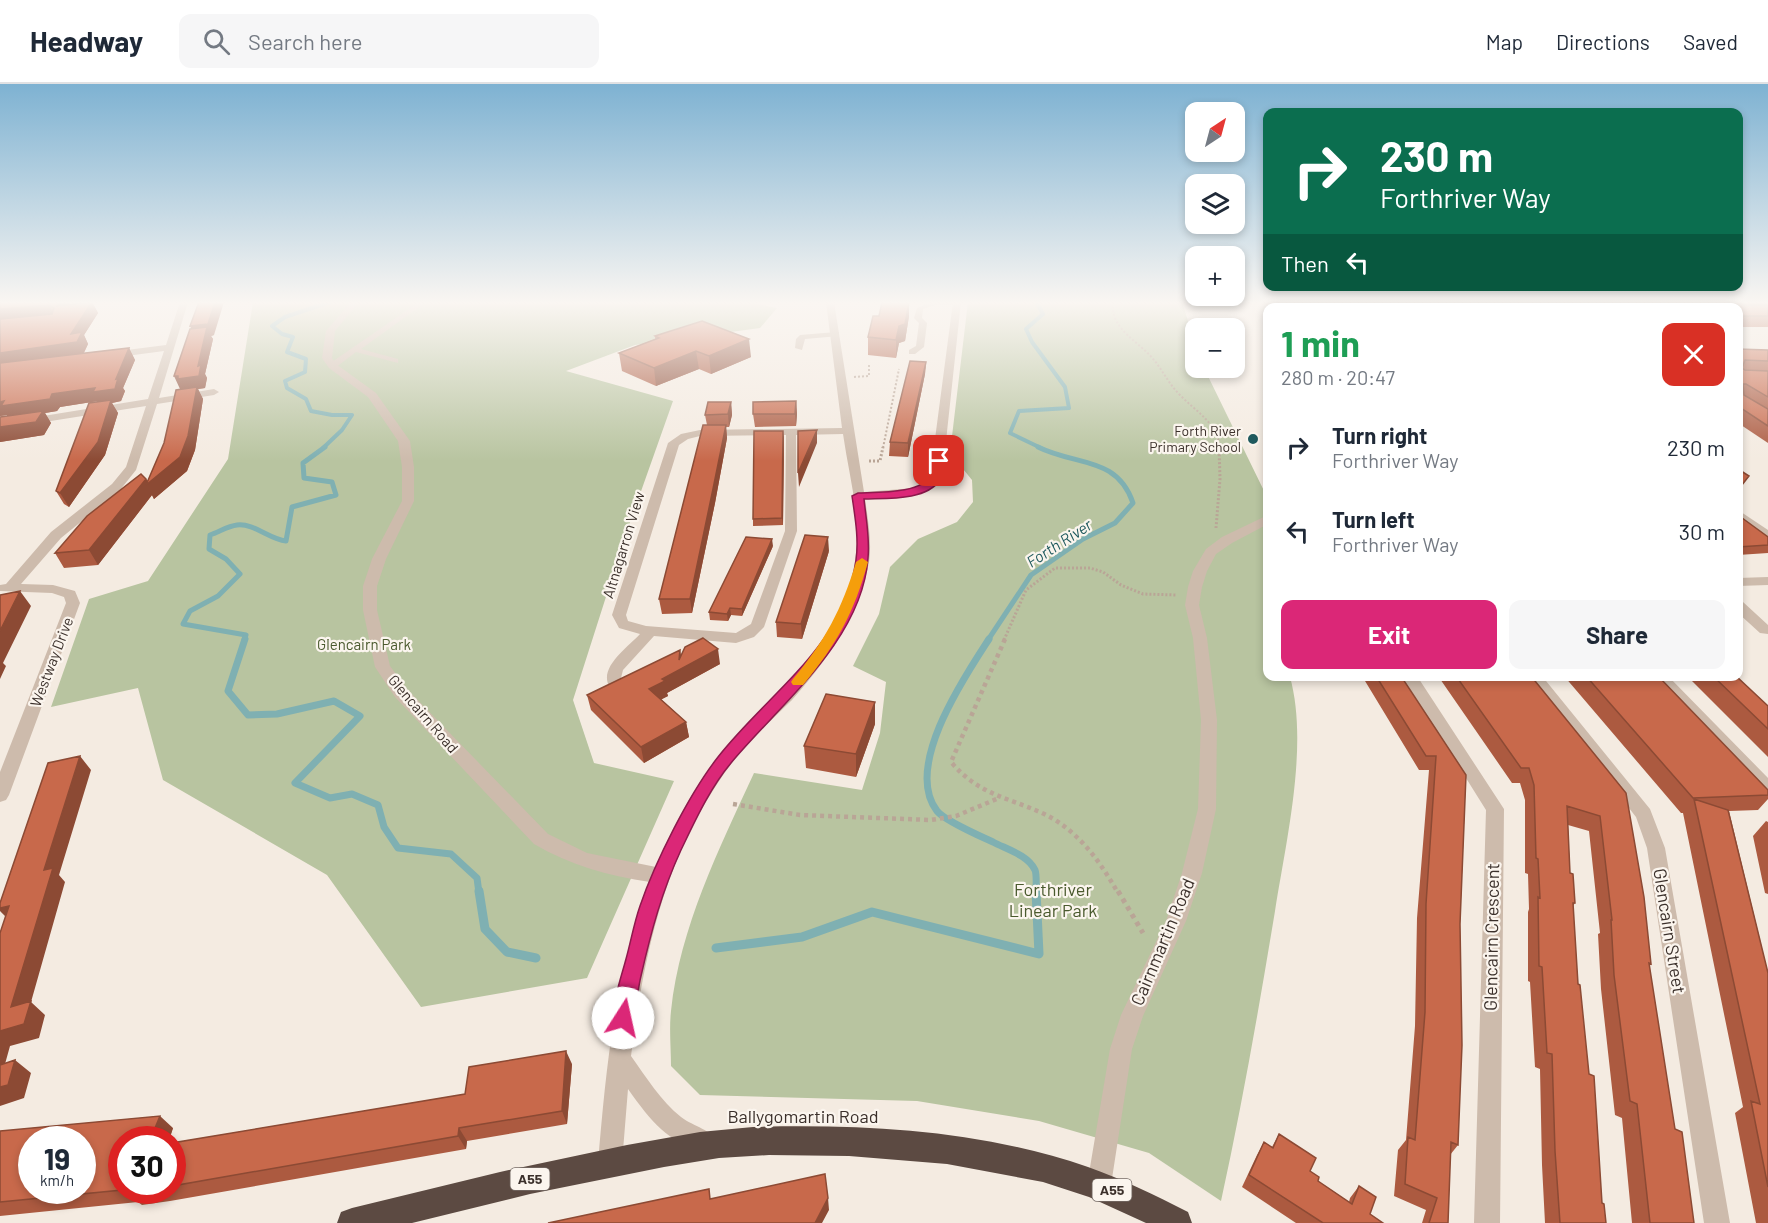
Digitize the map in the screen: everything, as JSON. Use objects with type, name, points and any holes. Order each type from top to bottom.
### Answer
[{"type":"highway","name":"Ballygomartin Road","points":[[352,1223],[493,1187],[610,1163],[710,1146],[738,1142],[845,1141],[964,1150],[1099,1185],[1151,1208],[1177,1223]]},
{"type":"street","points":[[104,356],[110,355]]},
{"type":"street","points":[[4,589],[56,535],[126,477],[136,458],[167,355]]},
{"type":"street","points":[[327,355],[333,366]]},
{"type":"street","points":[[610,1163],[618,1057],[629,984],[649,906],[661,876],[705,789],[724,761],[819,656],[837,629],[852,597],[862,561],[863,537],[838,355]]},
{"type":"street","points":[[858,496],[917,491],[936,478],[951,355]]},
{"type":"street","name":"Glencairn Road","points":[[333,366],[372,395],[404,441],[408,467],[408,501],[379,559],[370,585],[370,610],[383,668],[400,693],[541,839],[561,852],[600,865],[661,876]]},
{"type":"street","points":[[0,426],[214,392]]},
{"type":"street","points":[[614,682],[615,669],[651,631],[736,638],[746,636],[759,624],[792,531],[791,432],[848,431]]},
{"type":"street","name":"Altnagarron View","points":[[651,631],[624,625],[619,615],[671,447],[679,439],[692,434],[791,432]]},
{"type":"street","points":[[1743,518],[1768,536]]},
{"type":"street","name":"Cairnmartin Road","points":[[1099,1185],[1121,1049],[1132,1015],[1176,921],[1192,873],[1208,809],[1209,720],[1200,638],[1192,605],[1195,587],[1200,571],[1211,552],[1227,540],[1263,522]]},
{"type":"street","points":[[1743,582],[1768,581]]},
{"type":"street","name":"Westway Drive","points":[[0,795],[73,603],[70,594],[61,590],[4,589]]},
{"type":"street","points":[[1745,618],[1765,630]]},
{"type":"street","name":"Glencairn Crescent","points":[[1412,681],[1495,809],[1487,1223]]},
{"type":"street","name":"Glencairn Street","points":[[1537,681],[1644,814],[1656,848],[1717,1223]]},
{"type":"street","points":[[1663,681],[1768,789]]},
{"type":"street","points":[[618,1057],[660,1114],[675,1127],[710,1146]]},
{"type":"lane","points":[[333,366],[349,355]]},
{"type":"lane","points":[[374,355],[395,361]]},
{"type":"path","points":[[1151,355],[1177,393],[1201,412],[1216,432],[1220,457],[1220,499],[1215,529],[1219,533]]},
{"type":"path","points":[[841,378],[869,376],[869,365]]},
{"type":"path","points":[[853,462],[880,461],[899,369]]},
{"type":"path","points":[[1143,933],[1109,877],[1084,843],[1044,814],[999,798],[962,775],[951,762],[1026,590],[1043,575],[1055,568],[1090,568],[1103,572],[1121,585],[1143,594],[1180,595]]},
{"type":"path","points":[[733,804],[800,815],[931,820],[956,816],[999,798]]},
{"type":"green space","name":"Glencairn Park","points":[[245,355],[608,355],[566,371],[673,401],[628,528],[573,700],[594,763],[674,781],[587,978],[421,1007],[327,875],[163,780],[138,688],[51,707],[89,599],[148,581],[228,459]]},
{"type":"green space","name":"Forthriver Linear Park","points":[[962,355],[1185,355],[1185,378],[1209,378],[1263,489],[1263,681],[1291,681],[1295,704],[1297,762],[1290,824],[1263,984],[1221,1201],[1149,1153],[1039,1121],[917,1101],[700,1095],[671,1066],[671,1011],[683,949],[703,889],[754,773],[862,790],[880,733],[886,682],[853,666],[879,614],[890,567],[918,539],[957,522],[973,502],[972,480],[950,453]]},
{"type":"building","points":[[67,355],[126,355],[116,379],[118,378],[115,389],[93,392],[95,388],[52,394],[50,399],[1,406],[4,401],[0,402],[0,363]]},
{"type":"building","points":[[181,355],[201,355],[199,376],[178,379],[178,376],[174,376]]},
{"type":"building","points":[[624,355],[686,355],[654,368]]},
{"type":"building","points":[[1743,355],[1768,355],[1768,361],[1745,360],[1743,365]]},
{"type":"building","points":[[910,361],[926,362],[908,443],[890,442]]},
{"type":"building","points":[[1743,369],[1768,371],[1768,397],[1743,384]]},
{"type":"building","points":[[1743,384],[1744,395],[1768,409],[1768,426],[1743,409]]},
{"type":"building","points":[[197,387],[188,436],[180,457],[146,485],[164,443],[176,390]]},
{"type":"building","points":[[111,400],[98,442],[60,493],[56,491],[89,403]]},
{"type":"building","points":[[796,401],[795,414],[753,414],[753,402]]},
{"type":"building","points":[[708,402],[731,402],[728,414],[705,415]]},
{"type":"building","points":[[43,411],[36,422],[0,427],[0,417]]},
{"type":"building","points":[[703,425],[726,425],[690,599],[659,599]]},
{"type":"building","points":[[817,430],[798,473],[798,431]]},
{"type":"building","points":[[754,431],[783,431],[782,518],[753,519]]},
{"type":"building","points":[[1743,472],[1749,476],[1743,484]]},
{"type":"building","points":[[141,474],[146,479],[89,550],[55,553],[87,516]]},
{"type":"building","points":[[1743,519],[1768,537],[1768,545],[1743,547]]},
{"type":"building","points":[[805,535],[828,537],[801,624],[776,622]]},
{"type":"building","points":[[746,537],[772,539],[742,609],[730,608],[727,614],[709,612]]},
{"type":"building","points":[[20,591],[0,631],[0,595]]},
{"type":"building","points":[[703,638],[718,649],[662,679],[665,681],[649,689],[686,722],[641,747],[587,695],[680,650],[679,660],[685,647]]},
{"type":"building","points":[[1379,681],[1404,681],[1466,775],[1460,924],[1462,1045],[1458,1145],[1451,1142],[1448,1223],[1429,1223],[1437,1198],[1405,1184],[1408,1137],[1415,1140],[1425,1012],[1426,904],[1436,756],[1426,756]]},
{"type":"building","points":[[1460,681],[1535,681],[1626,793],[1644,897],[1651,964],[1649,963],[1675,1129],[1682,1132],[1694,1223],[1650,1223],[1637,1104],[1630,1101],[1614,975],[1612,920],[1600,816],[1567,806],[1570,873],[1573,874],[1575,903],[1573,903],[1578,984],[1580,985],[1589,1074],[1594,1076],[1602,1203],[1606,1223],[1560,1223],[1552,1054],[1547,1053],[1542,967],[1539,966],[1538,897],[1540,898],[1538,859],[1536,858],[1534,785],[1529,768],[1521,768]]},
{"type":"building","points":[[1590,681],[1663,681],[1768,790],[1768,795],[1693,798]]},
{"type":"building","points":[[1718,681],[1741,681],[1768,706],[1768,729]]},
{"type":"building","points":[[826,694],[875,702],[856,754],[804,746]]},
{"type":"building","points":[[80,756],[44,870],[53,868],[11,1007],[31,1001],[24,1024],[0,1031],[0,933],[9,906],[0,908],[0,903],[48,763]]},
{"type":"building","points":[[1694,799],[1728,810],[1768,973],[1768,1187],[1751,1101],[1760,1104]]},
{"type":"building","points":[[566,1051],[562,1111],[459,1128],[458,1136],[186,1184],[186,1141],[465,1094],[469,1067]]},
{"type":"building","points":[[15,1060],[8,1085],[0,1087],[0,1065]]},
{"type":"building","points":[[160,1116],[156,1126],[108,1126],[108,1191],[96,1193],[96,1126],[53,1126]]},
{"type":"building","points":[[18,1129],[18,1200],[0,1202],[0,1131]]},
{"type":"building","points":[[1279,1134],[1316,1158],[1310,1171],[1319,1177],[1318,1181],[1352,1204],[1359,1186],[1376,1197],[1370,1214],[1383,1223],[1323,1223],[1249,1175],[1264,1142],[1273,1148]]},
{"type":"building","points":[[825,1174],[828,1198],[815,1223],[548,1223],[709,1189],[710,1199]]},
{"type":"waterway","points":[[296,355],[306,359],[305,372],[285,381],[287,388],[306,399],[311,411],[332,415],[352,415],[342,430],[323,448]]},
{"type":"waterway","name":"Forth River","points":[[1041,448],[1010,433],[1019,411],[1069,408],[1065,387],[1042,355]]},
{"type":"waterway","points":[[244,640],[246,635],[183,624],[190,611],[218,596],[240,574],[226,559],[209,549],[210,535],[230,527],[243,525],[286,541],[292,507],[336,495],[332,482],[304,478],[303,463],[325,447]]},
{"type":"waterway","name":"Forth River","points":[[988,640],[1031,575],[1083,539],[1115,523],[1133,503],[1126,488],[1117,477],[1106,470],[1094,464],[1038,447]]},
{"type":"waterway","points":[[245,639],[228,691],[248,715],[277,714],[334,701],[360,716],[295,783],[330,798],[352,794],[378,805],[384,827],[398,848],[451,854],[477,878],[479,893]]},
{"type":"waterway","name":"Forth River","points":[[989,639],[966,675],[941,722],[927,771],[928,792],[941,815],[1027,860],[1036,872],[1036,891]]},
{"type":"waterway","points":[[479,891],[485,929],[507,952],[536,958]]},
{"type":"waterway","points":[[716,948],[802,937],[872,912],[1039,954],[1036,891]]},
{"type":"slow traffic","points":[[798,682],[837,629],[852,597],[862,562]]},
{"type":"place","name":"Forth River Primary School","points":[[1253,439]]},
{"type":"route","points":[[623,1018],[629,984],[649,906],[673,850],[705,789],[724,761],[747,734],[786,695],[819,656],[837,629],[852,597],[862,561],[863,537],[858,496],[917,491],[932,483],[936,478],[939,461]]}]
